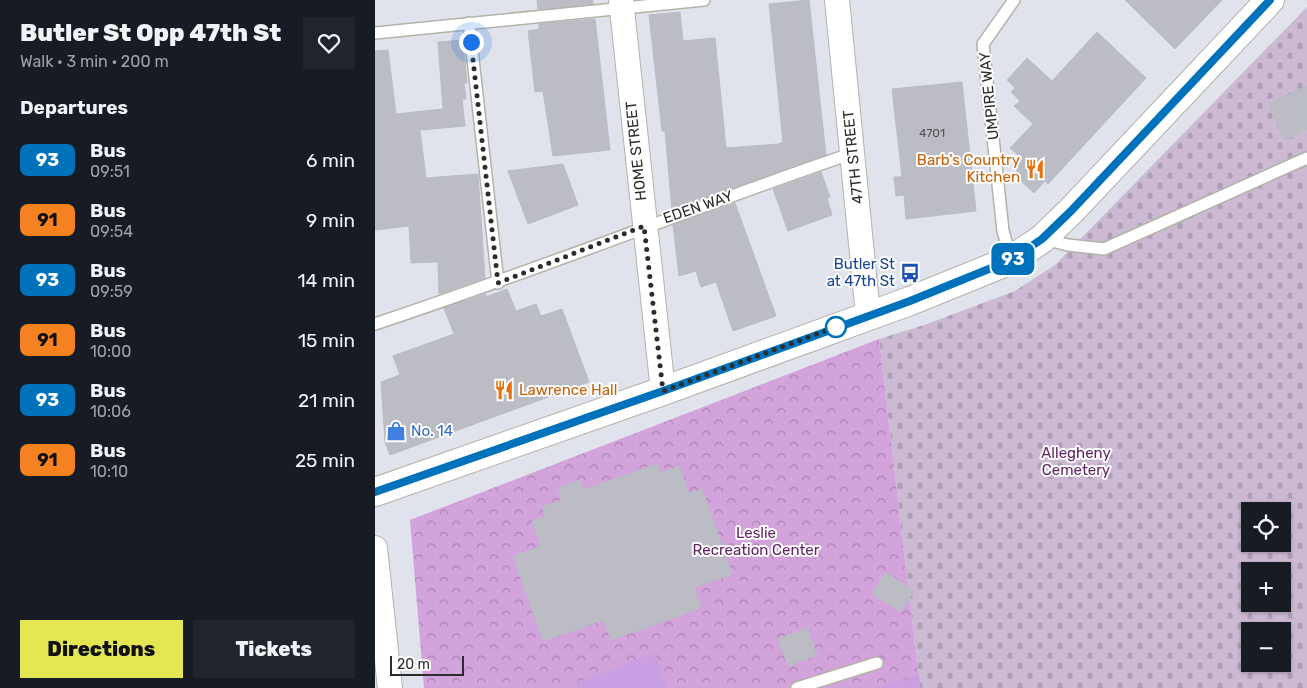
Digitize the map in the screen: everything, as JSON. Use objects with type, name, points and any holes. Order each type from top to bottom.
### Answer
[{"type":"main road","points":[[375,492],[663,391],[1011,260],[1042,239],[1270,0]]},
{"type":"street","name":"47TH STREET","points":[[837,0],[868,315]]},
{"type":"street","name":"HOME STREET","points":[[621,4],[663,391]]},
{"type":"street","points":[[375,548],[390,688]]},
{"type":"lane","points":[[375,32],[469,23],[621,4],[704,0]]},
{"type":"lane","name":"UMPIRE WAY","points":[[1011,260],[1003,231],[983,44],[1013,0]]},
{"type":"lane","points":[[469,23],[498,283]]},
{"type":"lane","name":"EDEN WAY","points":[[375,324],[498,283],[644,226],[853,153]]},
{"type":"lane","points":[[1042,239],[1069,245],[1104,248],[1307,158]]},
{"type":"lane","points":[[797,688],[877,664]]},
{"type":"green space","name":"Allegheny Cemetery","points":[[1307,7],[1307,688],[920,688],[879,339],[924,325],[1015,291],[1055,265]]},
{"type":"green space","name":"Leslie Recreation Center","points":[[879,339],[920,688],[424,688],[410,520]]},
{"type":"shaded area","points":[[655,653],[667,688],[579,688],[577,682]]},
{"type":"shaded area","points":[[919,674],[920,688],[881,688]]},
{"type":"building","points":[[537,0],[593,0],[593,4],[538,9]]},
{"type":"building","points":[[809,0],[826,155],[672,210],[665,131],[662,131],[649,15],[680,12],[683,41],[715,38],[726,148],[778,144],[783,142],[769,4]]},
{"type":"building","points":[[1125,0],[1222,0],[1175,49]]},
{"type":"building","points":[[595,19],[610,150],[553,156],[543,91],[535,92],[528,31],[539,29],[539,24]]},
{"type":"building","points":[[1097,32],[1146,78],[1048,184],[1045,181],[1034,193],[1020,180],[1016,167],[1023,159],[1010,148],[1033,124],[1014,106],[1020,101],[1011,92],[1015,88],[1007,80],[1027,58],[1052,81]]},
{"type":"building","points":[[463,40],[467,83],[464,83],[466,99],[462,99],[465,126],[420,130],[426,178],[478,174],[485,278],[439,294],[438,262],[411,263],[409,226],[375,230],[375,51],[388,50],[396,114],[443,109],[438,42]]},
{"type":"building","points":[[962,82],[976,211],[906,219],[904,195],[896,196],[894,177],[902,177],[892,89]]},
{"type":"building","points":[[1307,86],[1307,129],[1285,140],[1268,104]]},
{"type":"building","points":[[563,164],[578,205],[528,224],[508,171]]},
{"type":"building","points":[[821,172],[830,197],[827,198],[832,215],[788,231],[773,189]]},
{"type":"building","points":[[735,203],[776,316],[733,331],[716,282],[701,287],[696,271],[679,276],[673,225]]},
{"type":"building","points":[[507,289],[516,311],[536,304],[541,316],[562,309],[589,382],[390,455],[385,442],[381,382],[400,375],[393,356],[454,334],[444,308],[486,294],[486,297]]},
{"type":"building","points":[[657,464],[660,473],[679,466],[689,494],[702,489],[732,574],[694,588],[701,608],[611,640],[604,620],[543,641],[513,556],[541,546],[532,521],[546,516],[542,507],[562,500],[558,488],[580,480],[583,490]]},
{"type":"building","points":[[885,572],[914,591],[901,612],[872,594]]},
{"type":"building","points":[[807,628],[817,655],[788,666],[778,639]]},
{"type":"bus line","name":"93","points":[[375,492],[663,391],[910,301],[1011,260],[1042,239],[1071,211],[1270,0]]},
{"type":"place","name":"Barb's Country Kitchen","points":[[1035,169]]},
{"type":"place","name":"Butler St at 47th St","points":[[910,273]]},
{"type":"place","name":"Lawrence Hall","points":[[504,390]]},
{"type":"place","name":"No. 14","points":[[396,431]]},
{"type":"route","points":[[471,42],[498,283],[644,226],[663,391],[836,327]]}]
